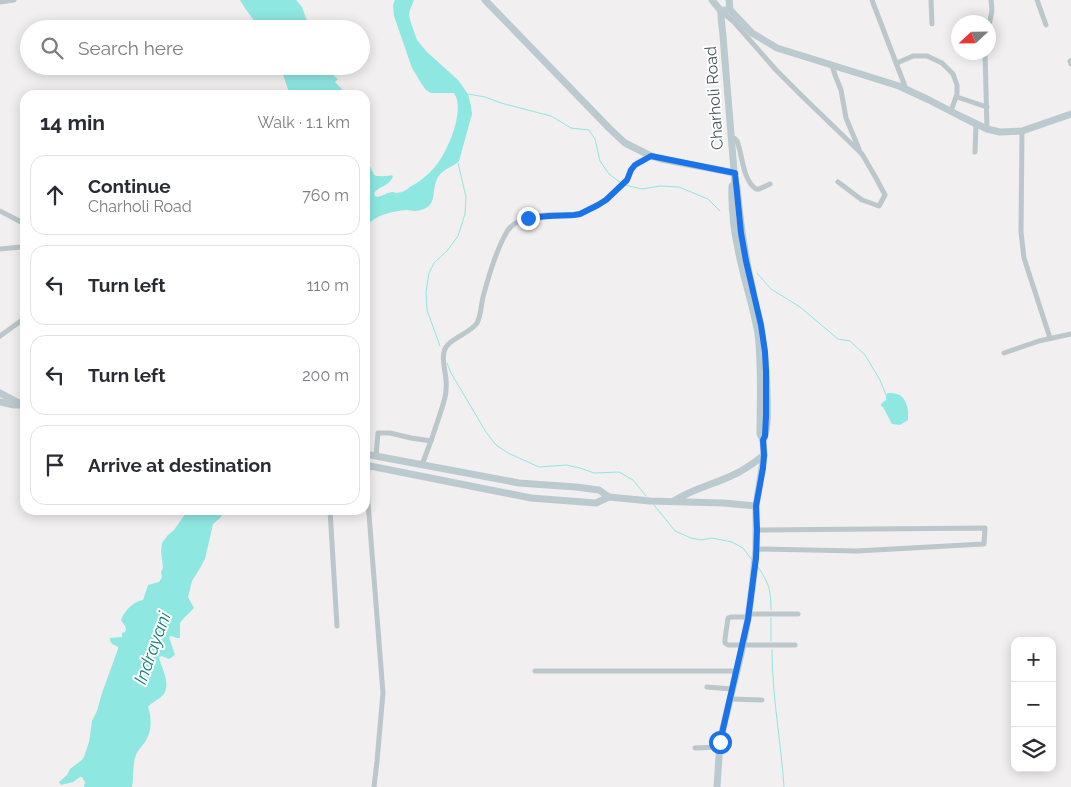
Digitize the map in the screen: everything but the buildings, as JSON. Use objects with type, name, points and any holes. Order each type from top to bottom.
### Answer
[{"type":"street","points":[[0,2],[14,0]]},
{"type":"street","points":[[485,0],[625,143],[651,156],[735,173]]},
{"type":"street","points":[[712,0],[776,70],[862,154]]},
{"type":"street","points":[[729,0],[730,10],[752,33],[777,48],[899,86],[987,128],[1000,132],[1022,131],[1071,114]]},
{"type":"street","points":[[872,0],[906,89]]},
{"type":"street","points":[[932,0],[932,24]]},
{"type":"street","points":[[991,0],[991,15]]},
{"type":"street","points":[[1037,0],[1046,25]]},
{"type":"street","points":[[721,11],[730,10]]},
{"type":"street","name":"Charholi Road","points":[[717,787],[720,747],[748,616],[755,568],[756,506],[764,455],[763,440],[760,434],[758,333],[752,298],[740,261],[733,217],[732,186],[736,183],[724,36],[720,17],[721,11]]},
{"type":"street","points":[[897,63],[913,56],[927,56],[942,63],[953,74],[958,90],[951,111]]},
{"type":"street","points":[[985,60],[987,128]]},
{"type":"street","points":[[832,65],[841,90],[846,118],[862,154],[885,195],[880,206],[862,200],[838,182]]},
{"type":"street","points":[[957,97],[987,107]]},
{"type":"street","points":[[975,152],[976,124]]},
{"type":"street","points":[[1022,131],[1022,245],[1024,258],[1050,338]]},
{"type":"street","points":[[731,137],[737,142],[751,186],[759,189],[770,184]]},
{"type":"street","points":[[422,465],[432,441],[446,390],[446,371],[443,353],[448,344],[464,334],[479,319],[490,275],[499,249],[510,227],[517,221],[528,218],[580,214],[598,205],[627,180],[635,165],[651,156]]},
{"type":"street","points":[[0,211],[20,221]]},
{"type":"street","points":[[0,249],[20,247]]},
{"type":"street","points":[[0,336],[20,322]]},
{"type":"street","points":[[1004,353],[1050,338],[1071,334]]},
{"type":"street","points":[[0,393],[20,403]]},
{"type":"street","points":[[0,402],[20,405]]},
{"type":"street","points":[[376,456],[378,433],[390,433],[432,441]]},
{"type":"street","points":[[370,455],[519,483],[599,490],[609,497],[756,506]]},
{"type":"street","points":[[673,501],[683,495],[731,476],[764,455]]},
{"type":"street","points":[[370,467],[531,498],[596,503],[609,497]]},
{"type":"street","points":[[330,515],[337,626]]},
{"type":"street","points":[[369,515],[383,694],[374,787]]},
{"type":"street","points":[[756,549],[857,551],[984,544],[984,528],[757,530]]},
{"type":"street","points":[[795,645],[728,645],[725,643],[725,639],[728,618],[798,614]]},
{"type":"street","points":[[535,671],[736,671]]},
{"type":"street","points":[[707,687],[732,688]]},
{"type":"street","points":[[730,699],[762,700]]},
{"type":"street","points":[[695,748],[720,747]]},
{"type":"water","points":[[240,0],[296,0],[302,7],[307,20],[254,20]]},
{"type":"water","points":[[395,0],[414,0],[409,15],[417,40],[427,52],[458,80],[468,94],[472,114],[459,161],[438,177],[431,204],[418,211],[407,210],[384,214],[370,222],[370,166],[374,175],[392,175],[393,177],[388,183],[376,190],[375,196],[378,197],[391,192],[402,192],[407,189],[432,171],[439,161],[449,143],[458,110],[454,93],[431,93],[421,83],[412,68],[394,16],[393,5]]},
{"type":"water","points":[[283,75],[334,75],[338,79],[335,82],[342,90],[288,90]]},
{"type":"water","points":[[888,393],[895,393],[900,396],[907,405],[908,420],[900,425],[892,424],[881,406],[886,400]]},
{"type":"water","name":"Indrayani","points":[[184,515],[222,515],[213,524],[205,559],[192,581],[188,597],[194,608],[180,623],[180,638],[169,637],[175,655],[169,659],[162,656],[159,657],[166,680],[166,689],[162,696],[148,707],[151,720],[150,729],[145,742],[136,755],[132,787],[84,787],[85,782],[82,777],[61,785],[59,782],[84,757],[89,742],[92,721],[118,649],[118,647],[111,643],[110,638],[122,637],[122,633],[126,630],[121,620],[124,613],[133,604],[143,600],[148,585],[159,582],[161,579],[163,568],[162,543]]},
{"type":"waterway","points":[[468,94],[551,116],[571,128],[589,130],[595,139],[600,161],[609,174],[621,183]]},
{"type":"waterway","points":[[440,346],[427,310],[426,292],[429,273],[434,263],[447,251],[458,236],[465,214],[466,197],[458,163]]},
{"type":"waterway","points":[[625,185],[642,189],[660,186],[679,187],[708,199],[720,211]]},
{"type":"waterway","points":[[757,273],[771,289],[800,307],[838,339],[850,341],[865,355],[880,380],[886,395]]},
{"type":"waterway","points":[[447,363],[486,432],[496,445],[508,453],[539,467],[566,465],[594,473],[619,472],[633,480],[646,496]]},
{"type":"waterway","points":[[654,505],[675,531],[701,540],[712,538],[732,542],[743,548],[752,560]]},
{"type":"waterway","points":[[758,567],[769,587],[771,610]]},
{"type":"waterway","points":[[771,618],[771,641]]},
{"type":"waterway","points":[[772,650],[773,684],[784,787]]},
{"type":"route","points":[[528,218],[580,214],[598,205],[627,180],[631,170],[638,162],[651,156],[735,173],[741,233],[765,352],[766,416],[763,440],[763,468],[756,506],[756,558],[748,619],[720,742]]}]
